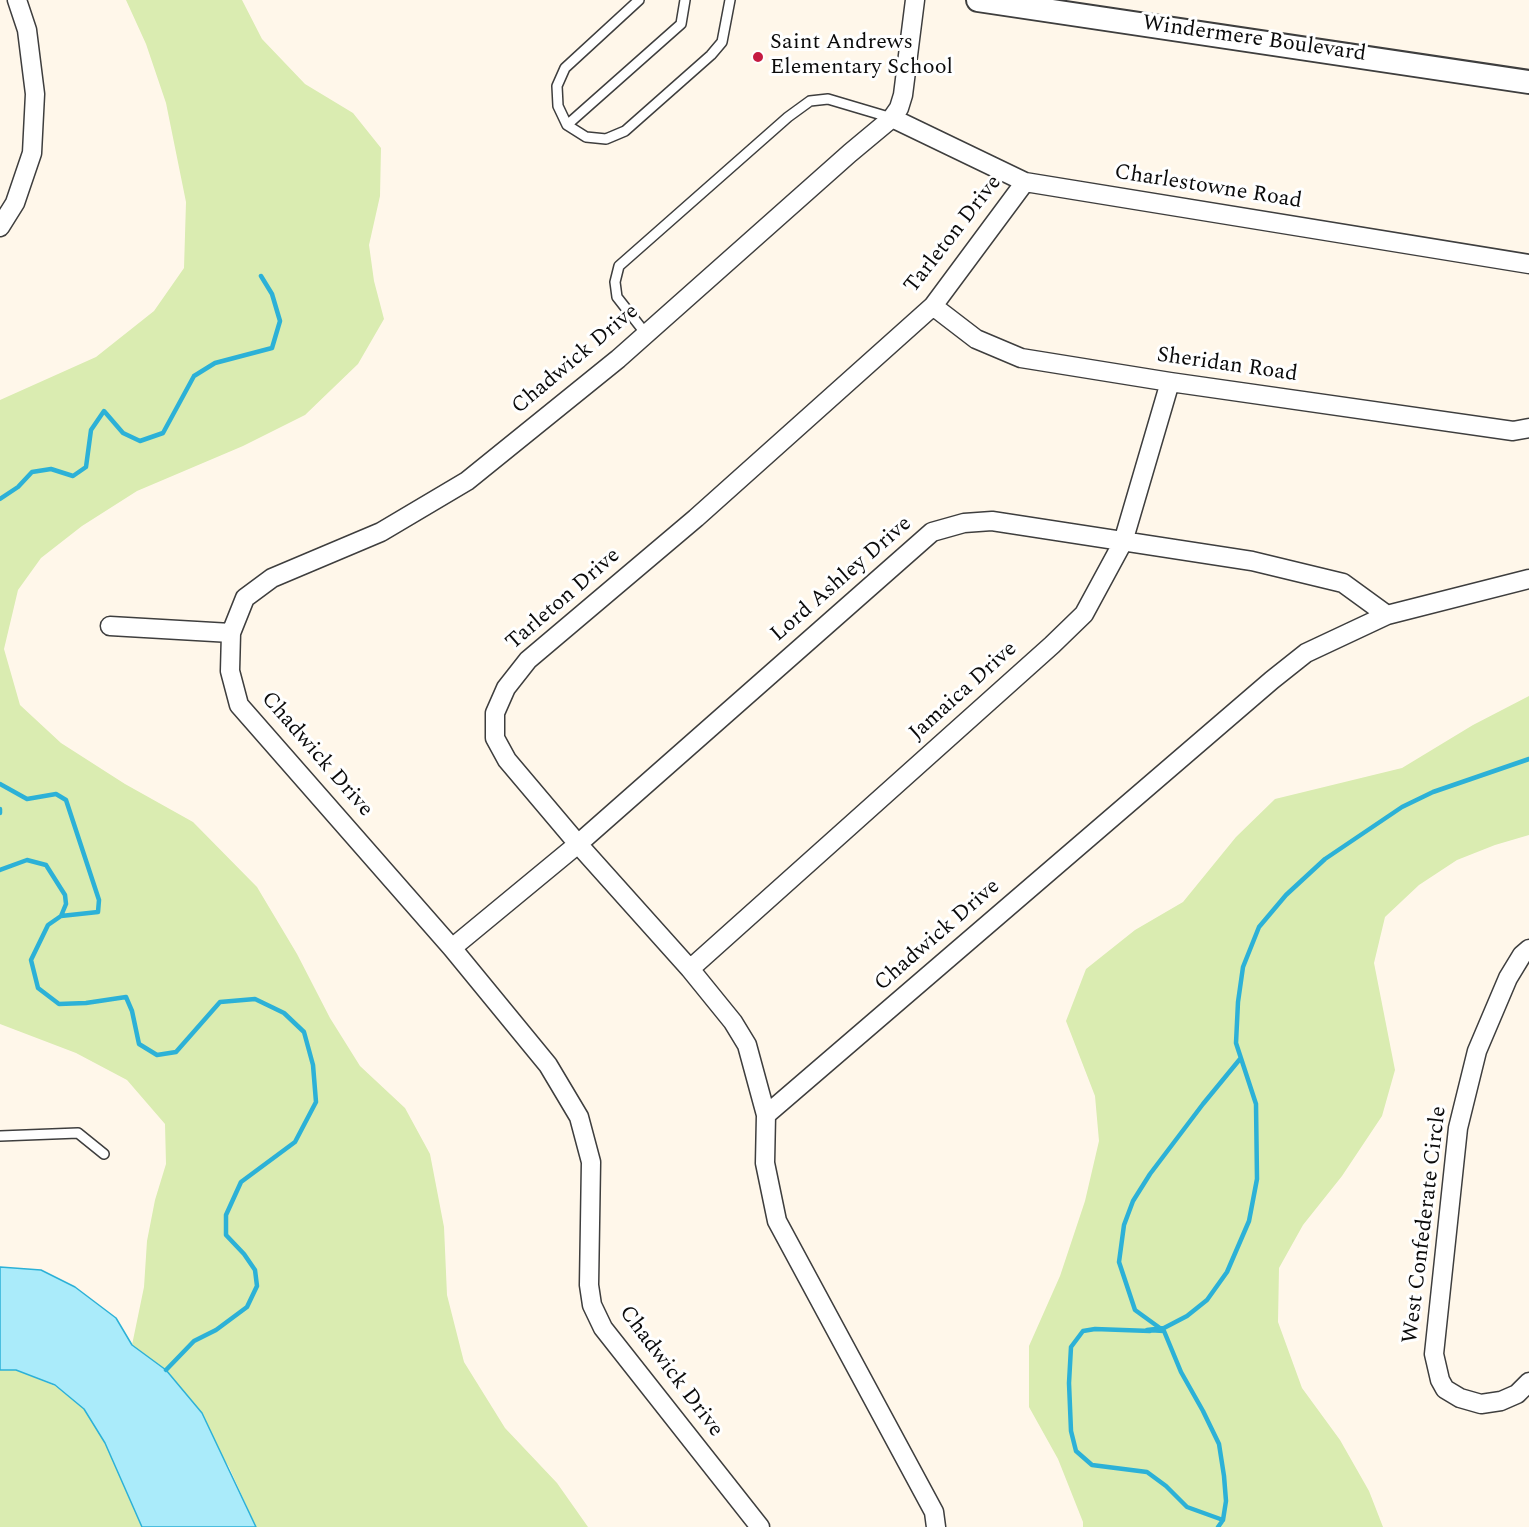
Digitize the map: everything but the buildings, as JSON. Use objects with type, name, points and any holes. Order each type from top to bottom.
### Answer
[{"type":"street","points":[[0,227],[15,203],[32,153],[35,94],[27,30],[17,0]]},
{"type":"street","name":"Chadwick Drive","points":[[760,1527],[603,1328],[592,1305],[589,1285],[591,1162],[579,1117],[548,1065],[452,948],[239,705],[230,671],[231,633],[245,598],[272,578],[381,532],[467,481],[646,334],[892,118],[899,108],[903,95],[915,0]]},
{"type":"street","name":"Windermere Boulevard","points":[[978,0],[1529,82]]},
{"type":"street","name":"Charlestowne Road","points":[[892,118],[1025,182],[1529,264]]},
{"type":"street","name":"Tarleton Drive","points":[[766,1115],[747,1045],[733,1022],[690,969],[578,844],[507,760],[495,738],[495,713],[506,688],[528,660],[696,518],[933,306],[1025,182]]},
{"type":"street","name":"Sheridan Road","points":[[933,306],[976,339],[1022,358],[1170,382],[1513,431],[1529,428]]},
{"type":"street","name":"Jamaica Drive","points":[[690,969],[1084,614],[1123,542],[1170,382]]},
{"type":"street","name":"Lord Ashley Drive","points":[[452,948],[578,844],[932,532],[964,523],[992,521],[1252,561],[1342,583],[1387,615]]},
{"type":"street","name":"Chadwick Drive","points":[[766,1115],[1306,653],[1387,615],[1529,579]]},
{"type":"street","points":[[110,626],[231,633]]},
{"type":"street","name":"West Confederate Circle","points":[[1529,949],[1522,955],[1508,978],[1477,1051],[1458,1128],[1434,1354],[1440,1380],[1445,1389],[1460,1398],[1482,1404],[1501,1401],[1517,1394],[1529,1382]]},
{"type":"street","points":[[766,1115],[765,1163],[777,1221],[934,1512],[936,1527]]},
{"type":"lane","points":[[639,0],[565,68],[557,86],[558,106],[567,125],[586,137],[606,139],[625,131],[711,55],[722,42],[730,0]]},
{"type":"lane","points":[[567,125],[681,24],[686,0]]},
{"type":"lane","points":[[646,334],[617,297],[615,282],[619,266],[788,117],[810,101],[828,99],[892,118]]},
{"type":"lane","points":[[0,1136],[78,1133],[104,1154]]},
{"type":"green space","points":[[126,0],[242,0],[262,39],[305,84],[353,113],[381,148],[380,196],[369,245],[374,281],[384,319],[358,364],[305,415],[243,446],[137,491],[82,526],[41,558],[18,590],[4,649],[20,705],[61,743],[125,784],[193,822],[257,887],[297,954],[330,1018],[360,1066],[405,1108],[430,1154],[444,1227],[447,1295],[464,1362],[505,1428],[557,1483],[588,1527],[256,1527],[229,1467],[166,1370],[132,1345],[144,1287],[147,1241],[155,1200],[166,1164],[165,1124],[127,1080],[76,1053],[0,1024],[0,400],[96,357],[154,311],[184,268],[186,202],[166,103],[146,44]]},
{"type":"green space","points":[[1529,696],[1529,835],[1457,860],[1419,885],[1385,917],[1374,963],[1395,1070],[1382,1116],[1342,1176],[1303,1225],[1279,1268],[1278,1322],[1302,1388],[1340,1440],[1369,1491],[1383,1527],[1083,1527],[1058,1459],[1029,1407],[1029,1346],[1060,1276],[1085,1201],[1099,1141],[1095,1096],[1066,1021],[1086,969],[1135,930],[1183,902],[1236,837],[1275,799],[1402,768],[1473,725]]},
{"type":"green space","points":[[0,1370],[16,1370],[55,1386],[84,1409],[105,1443],[142,1527],[0,1527]]},
{"type":"water","points":[[0,1267],[41,1270],[75,1287],[116,1318],[132,1345],[166,1370],[202,1413],[256,1527],[142,1527],[105,1443],[84,1409],[55,1385],[16,1370],[0,1370]]},
{"type":"waterway","points":[[0,499],[18,487],[32,472],[51,469],[73,476],[86,467],[91,430],[104,411],[123,433],[140,441],[163,433],[194,376],[215,363],[272,348],[280,321],[272,294],[261,276]]},
{"type":"waterway","points":[[1164,1331],[1147,1330],[1164,1328],[1187,1316],[1207,1300],[1227,1272],[1249,1221],[1257,1179],[1256,1104],[1236,1043],[1243,967],[1259,927],[1286,895],[1325,859],[1402,807],[1433,792],[1529,759]]},
{"type":"waterway","points":[[0,784],[27,799],[56,794],[66,800],[99,900],[98,912],[61,916],[48,925],[31,960],[38,988],[59,1004],[86,1003],[126,997],[132,1011],[139,1044],[157,1055],[176,1052],[220,1002],[255,999],[284,1013],[304,1032],[313,1065],[316,1102],[295,1142],[241,1182],[226,1215],[226,1235],[255,1270],[257,1286],[247,1307],[216,1330],[194,1341],[166,1370]]},
{"type":"waterway","points":[[0,870],[27,860],[46,865],[65,895],[66,904],[61,916]]},
{"type":"waterway","points":[[1218,1527],[1223,1520],[1226,1501],[1219,1444],[1181,1372],[1164,1331],[1135,1310],[1119,1262],[1124,1225],[1133,1201],[1150,1174],[1240,1059]]},
{"type":"waterway","points":[[1150,1331],[1095,1329],[1083,1331],[1071,1347],[1069,1383],[1071,1431],[1076,1451],[1092,1465],[1147,1472],[1166,1486],[1187,1507],[1223,1520]]},
{"type":"place","name":"Saint Andrews Elementary School","points":[[758,57]]}]
